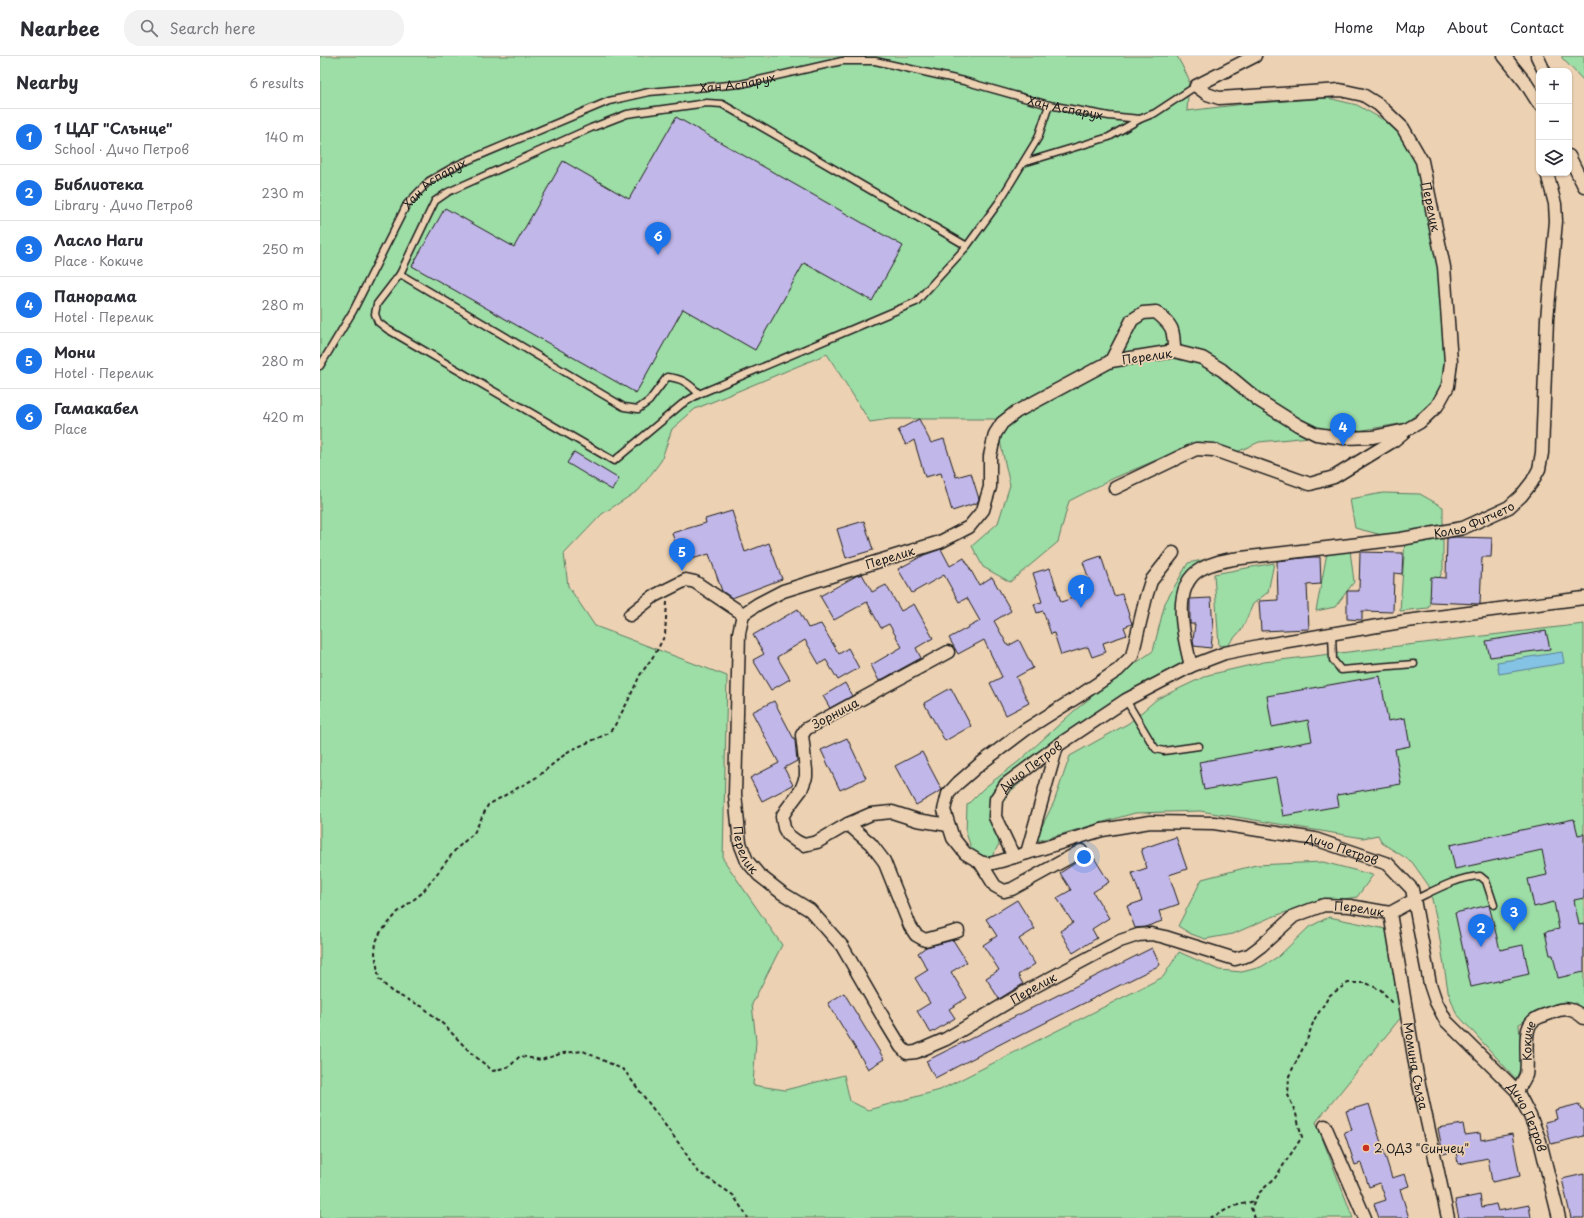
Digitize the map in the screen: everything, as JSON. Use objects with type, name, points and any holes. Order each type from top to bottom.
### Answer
[{"type":"street","name":"Хан Аспарух","points":[[1196,86],[1255,56]]},
{"type":"street","points":[[1504,56],[1525,82],[1536,99]]},
{"type":"street","points":[[1537,56],[1543,68]]},
{"type":"street","name":"Перелик","points":[[1196,86],[1207,94],[1219,98],[1340,90],[1363,95],[1379,105],[1403,128],[1422,161],[1442,260],[1451,362],[1448,386],[1437,406],[1420,422],[1406,430],[1373,437],[1344,438],[1316,434],[1298,425],[1258,400],[1222,370],[1202,358],[1174,350],[1110,361],[1016,412],[1002,423],[995,434],[990,456],[990,488],[983,510],[969,527],[940,542],[783,591],[743,614],[739,633],[735,794],[740,843],[747,861],[759,875],[782,893],[810,910],[842,946],[887,1024],[901,1047],[907,1053],[916,1052],[946,1039],[1039,984],[1120,941],[1138,935],[1151,934],[1165,937],[1235,959],[1249,955],[1255,951],[1294,916],[1324,905],[1350,906],[1390,913]]},
{"type":"street","points":[[1572,162],[1584,186]]},
{"type":"street","name":"Кольо Фитчето","points":[[1191,666],[1186,648],[1181,606],[1185,586],[1193,575],[1200,569],[1213,563],[1233,559],[1401,539],[1462,528],[1509,507],[1521,496],[1532,482],[1539,469],[1542,453],[1547,319],[1556,221],[1554,197],[1548,176]]},
{"type":"street","points":[[1110,361],[1132,320],[1143,313],[1156,312],[1169,322],[1174,336],[1174,350]]},
{"type":"street","points":[[1115,488],[1196,449],[1214,450],[1310,484],[1334,477],[1393,441],[1406,430]]},
{"type":"street","points":[[1081,851],[1012,889],[1004,891],[995,886],[980,862],[965,852],[953,838],[944,810],[948,794],[980,764],[1025,730],[1118,670],[1132,656],[1151,581],[1173,553]]},
{"type":"street","points":[[630,614],[654,596],[686,580],[695,582],[743,614]]},
{"type":"street","name":"Дичо Петров","points":[[1014,857],[995,817],[996,799],[1006,784],[1057,746],[1126,700],[1191,666],[1225,653],[1407,621],[1486,612],[1584,598]]},
{"type":"street","name":"Зорница","points":[[948,652],[806,729],[802,735],[806,778],[801,790],[782,817],[784,828],[788,835],[796,842],[804,845],[816,842],[848,824],[871,814],[892,812],[917,820],[948,825]]},
{"type":"street","points":[[1027,853],[1057,746]]},
{"type":"street","name":"Дичо Петров","points":[[980,862],[989,864],[1102,830],[1150,822],[1214,824],[1315,839],[1388,864],[1412,889],[1430,984],[1436,1002],[1446,1021],[1517,1091],[1530,1116],[1540,1141],[1559,1218]]},
{"type":"street","points":[[848,824],[871,844],[884,862],[910,926],[916,935],[925,940],[958,931]]},
{"type":"street","points":[[1390,913],[1414,900]]},
{"type":"street","name":"Момина Сълза","points":[[1390,913],[1417,1075],[1448,1218]]},
{"type":"street","name":"Кокиче","points":[[1517,1091],[1526,1076],[1528,1056],[1526,1044],[1528,1027],[1533,1020],[1562,1009],[1576,1012],[1584,1018]]},
{"type":"street","points":[[1325,1126],[1364,1218]]},
{"type":"lane","name":"Хан Аспарух","points":[[320,366],[353,311],[407,204],[428,181],[457,165],[609,101],[648,92],[740,84],[842,61],[875,60],[1049,105],[1109,116],[1140,119],[1155,113],[1196,86]]},
{"type":"lane","points":[[967,246],[722,104],[708,103],[627,114],[591,128],[448,192],[435,201],[400,274],[378,304],[375,314],[378,322],[387,329],[614,460],[682,404],[699,394],[916,302],[967,246],[999,202],[1038,138],[1049,105]]},
{"type":"lane","points":[[1023,163],[1109,137],[1140,119]]},
{"type":"lane","points":[[400,274],[624,407],[638,409],[649,401],[667,377],[678,378],[690,384],[699,394]]},
{"type":"lane","points":[[1332,634],[1333,660],[1341,670],[1414,664]]},
{"type":"lane","points":[[1126,700],[1156,749],[1164,750],[1199,746]]},
{"type":"lane","points":[[1414,900],[1472,876],[1480,876],[1486,881],[1494,905]]},
{"type":"path","points":[[665,590],[668,607],[665,635],[655,654],[640,675],[615,725],[609,733],[601,738],[569,751],[537,777],[488,805],[474,833],[456,849],[422,893],[398,912],[380,933],[376,942],[375,953],[379,979],[392,992],[423,1007],[444,1025],[470,1052],[493,1071],[510,1066],[520,1056],[542,1060],[563,1053],[583,1051],[624,1070],[683,1149],[697,1171],[734,1195],[748,1218]]},
{"type":"path","points":[[1255,1218],[1251,1208],[1259,1193],[1275,1178],[1302,1137],[1296,1114],[1288,1095],[1289,1076],[1307,1040],[1314,1020],[1330,995],[1348,982],[1366,983],[1381,990],[1394,1005]]},
{"type":"path","points":[[1210,1218],[1234,1206],[1255,1201]]},
{"type":"green space","points":[[320,56],[1177,56],[1189,79],[1187,111],[1244,104],[1328,98],[1357,105],[1398,128],[1416,162],[1439,267],[1447,345],[1444,377],[1431,404],[1405,423],[1340,434],[1259,442],[1237,452],[1199,442],[1114,478],[1069,501],[1058,542],[1010,582],[983,567],[972,546],[998,523],[1010,485],[995,419],[890,419],[870,422],[827,354],[695,409],[672,429],[661,461],[639,490],[602,514],[564,554],[568,586],[595,626],[727,676],[723,859],[782,945],[752,1004],[756,1041],[753,1085],[785,1090],[844,1075],[850,1101],[868,1110],[940,1090],[1163,977],[1179,952],[1219,970],[1242,972],[1261,967],[1279,956],[1309,927],[1329,917],[1386,929],[1402,1016],[1316,1122],[1353,1218],[320,1218]]},
{"type":"green space","points":[[1562,56],[1584,56],[1584,81],[1572,68],[1562,58]]},
{"type":"green space","points":[[1383,493],[1420,494],[1443,507],[1443,569],[1428,608],[1400,611],[1405,541],[1355,528],[1350,499]]},
{"type":"green space","points":[[1350,550],[1354,582],[1335,607],[1316,611],[1327,553]]},
{"type":"green space","points":[[1221,556],[1199,578],[1183,601],[1184,663],[1163,682],[1055,753],[1011,791],[997,811],[999,844],[989,862],[973,853],[966,833],[967,805],[984,788],[1018,762],[1074,711],[1116,677],[1153,651],[1165,603],[1188,563]]},
{"type":"green space","points":[[1274,563],[1268,592],[1253,604],[1242,629],[1228,645],[1219,646],[1214,574]]},
{"type":"green space","points":[[1584,624],[1584,1014],[1576,1003],[1550,1007],[1519,1024],[1522,1064],[1516,1079],[1456,1013],[1448,991],[1437,921],[1429,886],[1412,862],[1382,843],[1378,835],[1363,838],[1200,811],[1135,813],[1034,842],[1054,802],[1070,756],[1129,723],[1157,699],[1208,675],[1264,662]]},
{"type":"green space","points":[[1323,862],[1373,875],[1357,897],[1310,904],[1269,918],[1233,934],[1205,939],[1191,934],[1178,926],[1202,879],[1256,865]]},
{"type":"water","points":[[1562,652],[1564,663],[1499,674],[1497,662]]},
{"type":"building","points":[[676,117],[903,246],[872,301],[804,263],[755,350],[683,309],[636,393],[412,266],[445,208],[514,247],[563,161],[629,199]]},
{"type":"building","points":[[919,419],[931,443],[944,439],[956,477],[971,473],[979,499],[977,503],[952,511],[941,473],[925,477],[914,440],[906,445],[898,430]]},
{"type":"building","points":[[574,452],[619,479],[612,490],[567,463]]},
{"type":"building","points":[[732,511],[745,552],[769,543],[782,579],[732,598],[722,591],[709,554],[681,562],[672,533],[706,523],[705,519]]},
{"type":"building","points":[[864,521],[873,550],[846,558],[837,529]]},
{"type":"building","points":[[1447,538],[1492,538],[1491,557],[1482,557],[1480,604],[1430,602],[1431,577],[1446,578]]},
{"type":"building","points":[[941,549],[950,566],[964,558],[979,585],[992,577],[1011,611],[994,621],[1008,646],[1019,640],[1033,668],[1016,677],[1029,703],[1006,715],[990,683],[1002,677],[984,640],[958,654],[949,638],[980,621],[967,598],[959,602],[944,575],[912,593],[898,569],[924,555]]},
{"type":"building","points":[[1360,552],[1403,553],[1402,574],[1394,573],[1393,612],[1362,611],[1362,620],[1347,619],[1347,591],[1359,591]]},
{"type":"building","points":[[1101,556],[1114,596],[1122,594],[1132,624],[1124,627],[1127,635],[1103,643],[1106,652],[1092,657],[1088,647],[1061,655],[1054,633],[1051,634],[1043,611],[1037,613],[1034,604],[1042,602],[1033,573],[1050,568],[1061,602],[1093,591],[1083,562]]},
{"type":"building","points":[[1320,557],[1321,584],[1307,585],[1309,629],[1261,631],[1259,601],[1278,600],[1277,561]]},
{"type":"building","points":[[862,574],[872,592],[886,585],[901,611],[914,604],[933,638],[916,648],[921,658],[879,681],[871,665],[902,647],[889,624],[881,628],[867,602],[834,620],[820,596]]},
{"type":"building","points":[[1211,598],[1213,628],[1211,648],[1194,646],[1193,641],[1195,624],[1190,624],[1190,599]]},
{"type":"building","points":[[798,609],[808,628],[821,624],[839,654],[848,648],[859,668],[838,680],[826,660],[819,664],[805,640],[777,657],[790,679],[771,690],[753,660],[764,654],[753,635]]},
{"type":"building","points":[[1546,631],[1550,649],[1490,657],[1486,641]]},
{"type":"building","points":[[1380,676],[1388,721],[1405,718],[1410,746],[1395,749],[1401,784],[1337,795],[1339,806],[1283,816],[1276,777],[1204,790],[1199,762],[1312,741],[1308,720],[1272,727],[1267,696]]},
{"type":"building","points":[[845,683],[852,696],[830,708],[823,696]]},
{"type":"building","points":[[951,688],[971,726],[945,741],[924,703]]},
{"type":"building","points":[[774,701],[795,741],[797,761],[784,768],[793,785],[762,801],[750,778],[779,763],[752,712]]},
{"type":"building","points":[[847,738],[866,778],[840,790],[821,750]]},
{"type":"building","points":[[922,752],[942,790],[916,805],[895,766]]},
{"type":"building","points":[[1574,819],[1578,835],[1584,834],[1584,898],[1574,900],[1579,925],[1584,924],[1584,972],[1558,978],[1553,955],[1550,955],[1545,932],[1559,929],[1554,902],[1534,907],[1528,879],[1547,875],[1542,850],[1455,869],[1450,845]]},
{"type":"building","points":[[1176,837],[1187,869],[1169,875],[1179,904],[1159,911],[1162,921],[1145,927],[1135,928],[1127,906],[1142,901],[1132,873],[1147,868],[1141,849]]},
{"type":"building","points":[[1091,853],[1109,882],[1093,892],[1109,918],[1092,929],[1097,938],[1073,953],[1060,931],[1073,923],[1057,898],[1071,890],[1060,873]]},
{"type":"building","points":[[1017,900],[1035,929],[1019,939],[1035,964],[1018,975],[1023,984],[999,999],[986,978],[999,970],[983,945],[997,936],[986,919]]},
{"type":"building","points":[[1489,905],[1500,950],[1523,945],[1529,974],[1471,987],[1455,913]]},
{"type":"building","points":[[953,940],[967,962],[951,972],[967,998],[949,1009],[955,1018],[931,1033],[917,1011],[930,1003],[915,978],[928,970],[918,953],[926,947]]},
{"type":"building","points":[[1152,948],[1160,965],[935,1078],[926,1061]]},
{"type":"building","points":[[844,993],[884,1059],[868,1069],[828,1003]]},
{"type":"building","name":"2 ОДЗ \"Синчец\"","points":[[1369,1104],[1392,1178],[1405,1174],[1409,1186],[1400,1189],[1409,1218],[1379,1218],[1374,1204],[1386,1200],[1380,1183],[1369,1187],[1361,1163],[1355,1165],[1344,1132],[1352,1130],[1346,1111]]},
{"type":"building","points":[[1579,1104],[1581,1110],[1584,1110],[1584,1136],[1551,1144],[1545,1122],[1557,1119],[1555,1110]]},
{"type":"building","points":[[1463,1124],[1465,1135],[1480,1133],[1481,1140],[1512,1134],[1520,1176],[1492,1182],[1488,1158],[1458,1164],[1456,1151],[1443,1154],[1438,1128]]},
{"type":"building","points":[[1584,1174],[1584,1218],[1571,1218],[1562,1179]]},
{"type":"building","points":[[1480,1195],[1482,1207],[1496,1204],[1498,1211],[1529,1205],[1531,1218],[1459,1218],[1455,1200]]},
{"type":"place","name":"Гамакабел","points":[[658,255]]},
{"type":"place","name":"Панорама","points":[[1343,446]]},
{"type":"place","name":"Мони","points":[[682,571]]},
{"type":"place","name":"1 ЦДГ \"Слънце\"","points":[[1081,608]]},
{"type":"place","name":"Ласло Наги","points":[[1514,931]]},
{"type":"place","name":"Библиотека","points":[[1481,947]]},
{"type":"place","name":"2 ОДЗ \"Синчец\"","points":[[1366,1148]]}]
